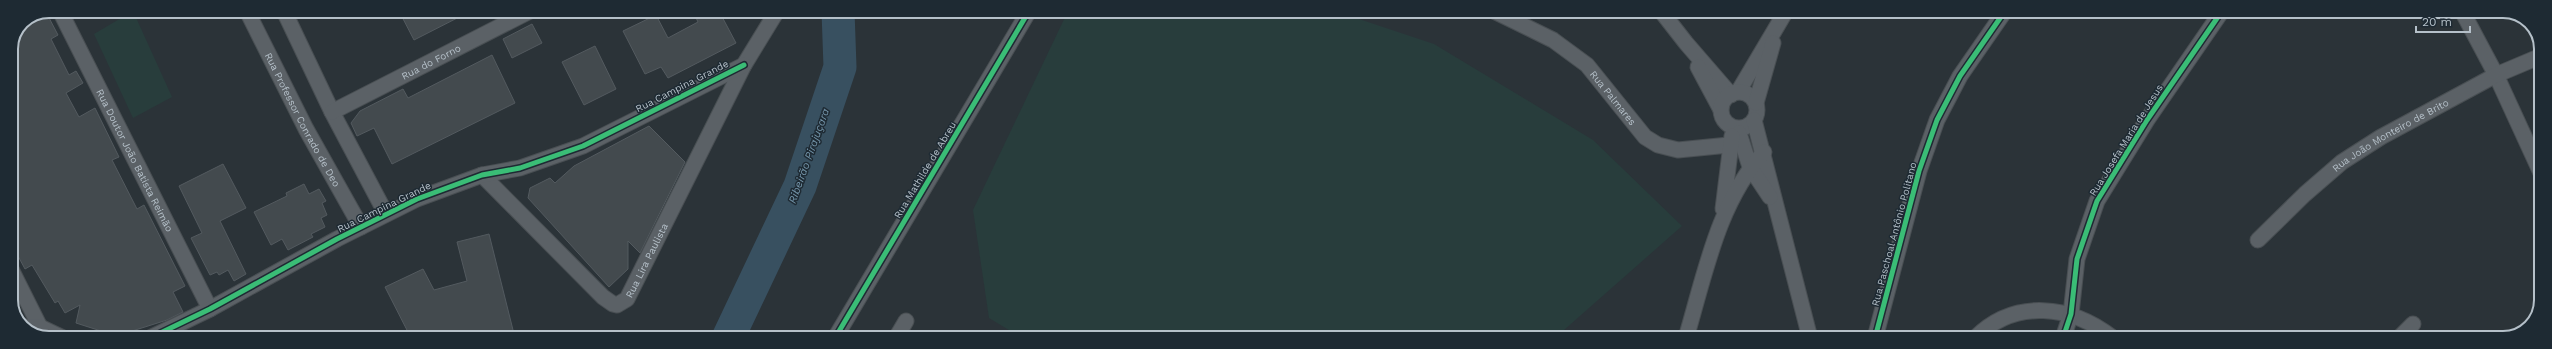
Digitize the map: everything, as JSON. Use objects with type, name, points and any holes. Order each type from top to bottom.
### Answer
[{"type":"street","name":"Rua Doutor João Batista Reimão","points":[[64,18],[210,309]]},
{"type":"street","name":"Rua Professor Conrado de Deo","points":[[251,18],[306,128],[361,227]]},
{"type":"street","points":[[287,18],[332,112],[386,214]]},
{"type":"street","name":"Rua do Forno","points":[[332,112],[516,18]]},
{"type":"street","points":[[744,65],[773,18]]},
{"type":"street","name":"Rua Mathilde de Abreu","points":[[839,331],[1025,18]]},
{"type":"street","name":"Rua Palmares","points":[[1508,18],[1553,40],[1587,65],[1645,136],[1658,146],[1678,150],[1735,136]]},
{"type":"street","points":[[1666,18],[1686,43],[1734,94],[1748,94],[1756,103]]},
{"type":"street","points":[[1721,110],[1726,99],[1734,94],[1782,18]]},
{"type":"street","points":[[1688,331],[1722,218],[1735,136],[1754,120],[1757,114],[1756,103],[1782,18]]},
{"type":"street","name":"Rua Paschoal Antônio Politano","points":[[1877,331],[1919,172],[1938,120],[1960,76],[2000,18]]},
{"type":"street","name":"Rua Josefa Maria de Jesus","points":[[2065,331],[2071,314],[2077,259],[2097,201],[2147,120],[2217,18]]},
{"type":"street","points":[[2466,18],[2496,75],[2534,158]]},
{"type":"street","points":[[1686,43],[1721,110],[1724,120],[1735,136],[1750,167],[1775,204]]},
{"type":"street","name":"Rua João Monteiro de Brito","points":[[2258,240],[2305,194],[2342,162],[2381,137],[2496,75],[2534,59]]},
{"type":"street","name":"Rua Campina Grande","points":[[164,331],[210,309],[386,214],[447,187],[482,175],[520,168],[583,146],[744,65]]},
{"type":"street","name":"Rua Lira Paulista","points":[[482,175],[603,297],[618,305],[627,299],[744,65]]},
{"type":"street","points":[[1754,120],[1764,152],[1775,204],[1808,331]]},
{"type":"street","points":[[1722,218],[1750,167],[1764,152]]},
{"type":"street","points":[[18,283],[40,327]]},
{"type":"street","points":[[1984,331],[1997,321],[2029,310],[2071,314],[2104,331]]},
{"type":"street","points":[[900,331],[906,321]]},
{"type":"street","points":[[2406,331],[2413,324]]},
{"type":"street","points":[[34,327],[40,327],[48,331]]},
{"type":"green space","points":[[121,18],[136,18],[172,97],[133,118],[94,34]]},
{"type":"green space","points":[[1065,18],[1356,18],[1434,44],[1593,140],[1682,226],[1563,331],[1010,331],[989,318],[973,210]]},
{"type":"building","points":[[49,18],[58,35],[51,39],[69,75],[76,71],[83,83],[66,93],[79,117],[95,108],[119,157],[112,160],[137,209],[144,205],[185,286],[173,292],[183,312],[167,320],[132,331],[101,331],[76,323],[80,305],[65,313],[58,301],[55,303],[32,265],[25,269],[18,256],[18,49],[20,37],[27,27],[37,20]]},
{"type":"building","points":[[403,18],[457,18],[414,40]]},
{"type":"building","points":[[650,18],[658,18],[668,38],[698,22],[696,18],[723,18],[736,43],[668,78],[661,67],[645,74],[623,31]]},
{"type":"building","points":[[532,24],[542,43],[512,58],[503,39]]},
{"type":"building","points":[[595,46],[616,89],[584,105],[562,62]]},
{"type":"building","points":[[492,55],[515,103],[392,164],[374,128],[357,136],[351,123],[360,111],[403,89],[408,98]]},
{"type":"building","points":[[649,126],[685,162],[640,253],[628,241],[628,269],[609,287],[528,198],[530,188],[550,178],[555,183],[574,166]]},
{"type":"building","points":[[223,164],[246,208],[220,221],[246,274],[234,281],[228,270],[219,275],[217,272],[210,275],[191,238],[202,233],[179,186]]},
{"type":"building","points":[[304,184],[309,194],[319,189],[326,201],[322,203],[327,215],[321,218],[325,227],[311,234],[313,237],[288,250],[282,239],[271,245],[254,212],[287,196],[286,193]]},
{"type":"building","points":[[489,234],[513,331],[407,331],[385,287],[423,269],[434,290],[467,281],[457,242]]},
{"type":"waterway","name":"Ribeirão Pirajuçara","points":[[731,331],[800,186],[840,67],[838,18]]},
{"type":"cycle path","points":[[839,331],[1025,18]]},
{"type":"cycle path","points":[[1877,331],[1919,171],[1937,120],[1960,76],[2000,18]]},
{"type":"cycle path","points":[[2065,331],[2071,314],[2077,259],[2097,201],[2147,120],[2217,18]]},
{"type":"cycle path","points":[[164,331],[210,309],[337,239],[417,199],[482,175],[520,168],[583,146],[744,65]]}]
